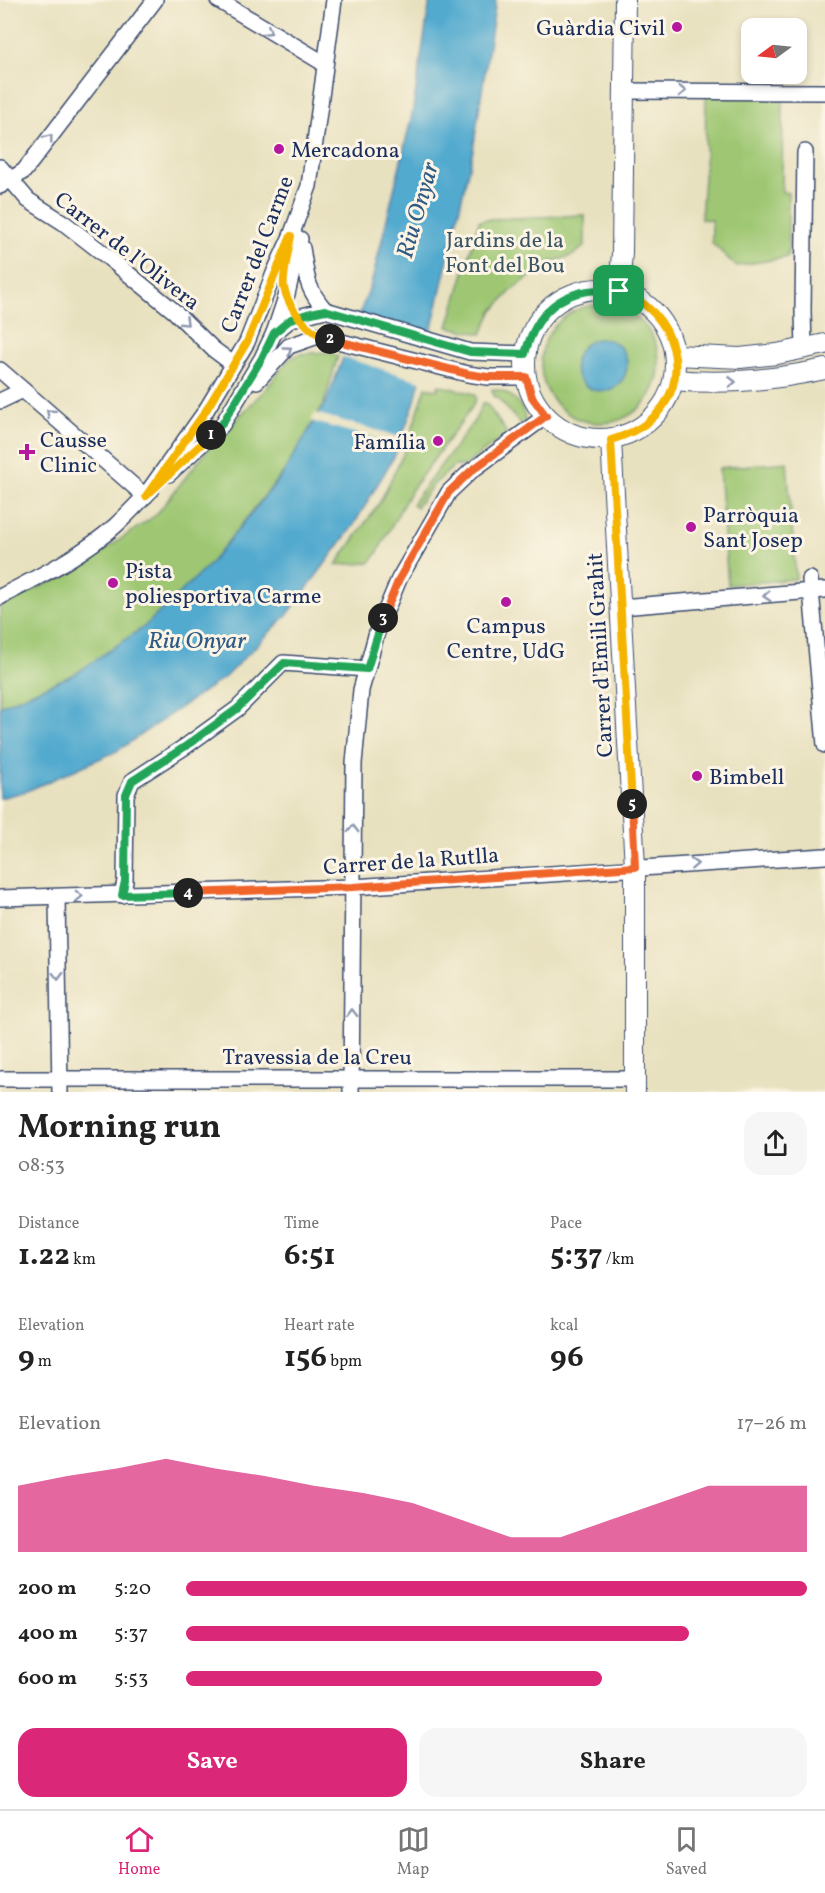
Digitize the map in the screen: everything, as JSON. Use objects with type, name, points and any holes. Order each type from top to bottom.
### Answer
[{"type":"main road","points":[[619,291],[622,253],[625,0]]},
{"type":"main road","points":[[599,289],[619,291],[642,302],[659,317],[668,332],[675,355],[674,380],[667,400],[650,421],[638,430],[611,440],[580,437],[568,433],[546,416],[532,397],[526,377],[525,354],[535,327],[552,306],[567,296],[581,291],[599,289]]},
{"type":"main road","points":[[675,355],[740,358],[825,344]]},
{"type":"main road","points":[[674,380],[709,383],[744,382],[825,369]]},
{"type":"main road","name":"Carrer d'Emili Grahit","points":[[611,440],[635,867],[634,1085]]},
{"type":"street","points":[[5,183],[24,171],[155,0]]},
{"type":"street","points":[[218,0],[325,64]]},
{"type":"street","name":"Carrer del Carme","points":[[146,496],[205,412],[247,342],[296,238],[309,186],[317,139],[334,0]]},
{"type":"street","points":[[624,91],[825,92]]},
{"type":"street","points":[[804,349],[805,152]]},
{"type":"street","name":"Carrer de l'Olivera","points":[[0,166],[5,183],[104,254],[174,311],[213,349],[233,364]]},
{"type":"street","points":[[296,238],[284,287],[300,316],[318,336]]},
{"type":"street","points":[[296,238],[306,279],[313,295],[325,310]]},
{"type":"street","name":"Carrer del Carme","points":[[0,597],[80,552],[114,527],[222,424],[262,358],[274,333],[287,294]]},
{"type":"street","points":[[178,449],[212,417],[262,343],[291,319],[300,316],[325,310],[477,353],[525,354]]},
{"type":"street","points":[[222,424],[265,371],[289,346],[318,336],[468,374],[488,377],[526,377]]},
{"type":"street","points":[[0,370],[146,496]]},
{"type":"street","points":[[0,401],[23,390]]},
{"type":"street","points":[[351,1085],[354,763],[361,690],[377,632],[399,579],[449,492],[471,471],[546,416]]},
{"type":"street","points":[[621,607],[815,587],[825,745]]},
{"type":"street","points":[[122,895],[125,881],[126,795],[132,781],[237,709],[284,663],[367,669]]},
{"type":"street","name":"Carrer de la Rutlla","points":[[0,898],[353,887],[825,856]]},
{"type":"street","points":[[57,897],[60,1085]]},
{"type":"street","name":"Travessia de la Creu","points":[[0,1079],[60,1085],[634,1085]]},
{"type":"green space","points":[[706,91],[783,92],[782,192],[788,193],[788,257],[736,266],[712,243],[712,220],[701,219],[705,163]]},
{"type":"green space","name":"Jardins de la Font del Bou","points":[[585,215],[585,246],[573,255],[547,264],[512,290],[492,312],[482,334],[448,327],[479,221]]},
{"type":"green space","points":[[600,305],[623,309],[642,322],[655,341],[659,364],[655,387],[642,406],[623,419],[600,423],[577,419],[558,406],[545,387],[541,364],[545,341],[558,322],[577,309]]},
{"type":"green space","points":[[327,352],[338,356],[323,406],[285,470],[209,565],[145,626],[75,674],[0,706],[0,606],[72,572],[156,515],[211,445],[266,389],[288,360],[299,354]]},
{"type":"green space","points":[[439,385],[475,394],[476,399],[472,407],[410,492],[376,555],[369,563],[336,565],[380,502],[406,448],[426,387],[437,390]]},
{"type":"green space","points":[[492,389],[504,392],[519,404],[525,421],[521,425],[494,396]]},
{"type":"green space","points":[[483,403],[486,403],[507,433],[465,466],[454,466],[433,485],[416,507],[412,504],[475,420]]},
{"type":"green space","points":[[787,462],[796,579],[728,585],[719,468]]},
{"type":"water","name":"Riu Onyar","points":[[430,0],[496,0],[473,150],[415,401],[395,455],[353,526],[288,614],[225,677],[117,751],[27,791],[0,798],[0,706],[75,674],[145,626],[209,565],[281,477],[327,400],[372,281],[412,115]]},
{"type":"water","points":[[596,339],[606,339],[620,346],[627,365],[620,384],[606,391],[596,391],[586,387],[579,380],[575,370],[575,360],[579,350],[586,343]]},
{"type":"pier","points":[[356,314],[433,337],[423,382],[340,356]]},
{"type":"pier","points":[[315,413],[404,438],[401,446],[311,421]]},
{"type":"place","name":"Guàrdia Civil","points":[[677,27]]},
{"type":"place","name":"Mercadona","points":[[279,149]]},
{"type":"place","name":"Família","points":[[438,441]]},
{"type":"place","name":"Causse Clinic","points":[[27,452]]},
{"type":"place","name":"Parròquia Sant Josep","points":[[691,527]]},
{"type":"place","name":"Pista poliesportiva Carme","points":[[113,583]]},
{"type":"place","name":"Campus Centre, UdG","points":[[506,602]]},
{"type":"place","name":"Bimbell","points":[[697,776]]},
{"type":"route","points":[[619,291],[599,289],[581,291],[567,296],[552,306],[535,327],[525,354],[470,352],[325,310],[307,314],[300,316],[291,319],[274,333],[262,358],[222,424],[146,496],[205,412],[247,342],[291,236],[284,287],[294,308],[300,316],[318,336],[468,374],[488,377],[526,377],[532,397],[546,416],[471,471],[449,492],[399,579],[377,632],[367,669],[284,663],[237,709],[132,781],[126,795],[125,881],[122,895],[353,887],[635,867],[611,440],[638,430],[650,421],[667,400],[676,368],[674,350],[668,332],[659,317],[633,296],[619,291]]}]
